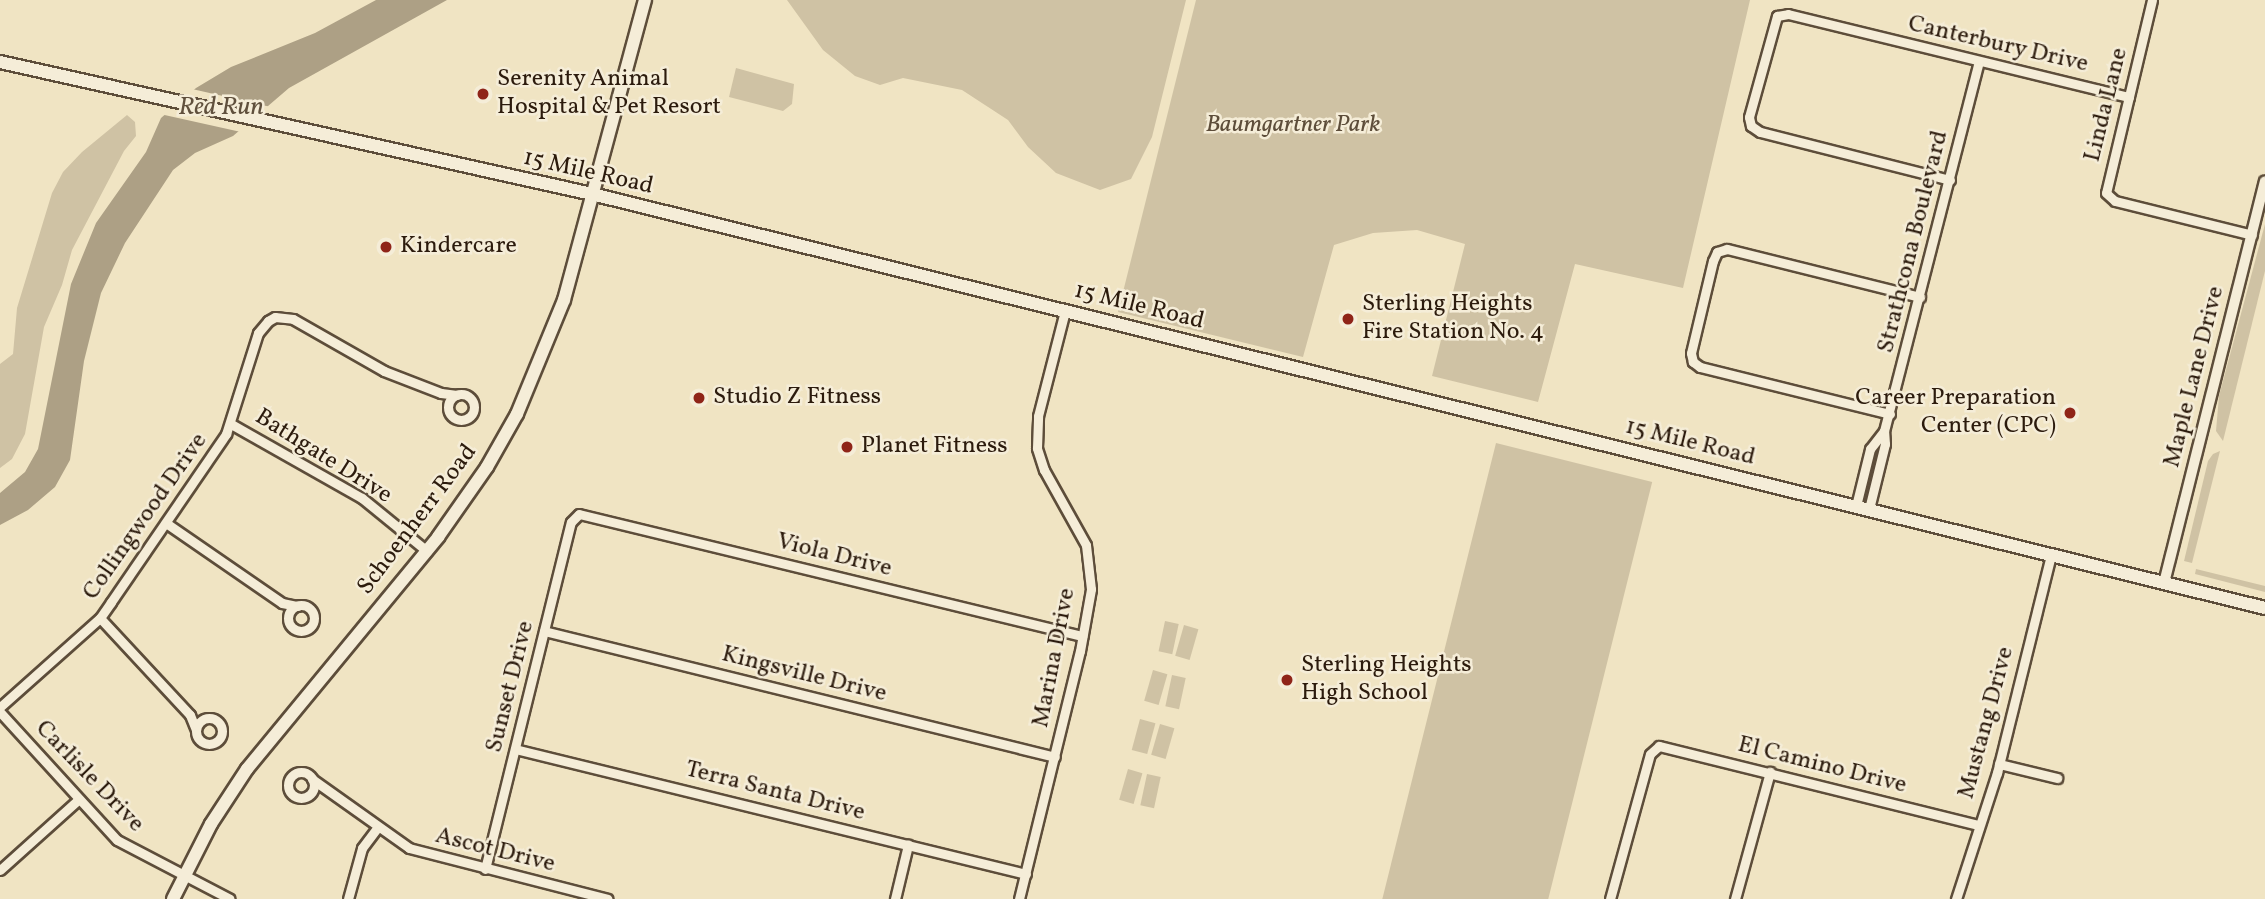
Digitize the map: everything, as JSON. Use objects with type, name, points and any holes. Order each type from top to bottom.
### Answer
[{"type":"main road","name":"Schoenherr Road","points":[[173,899],[211,824],[247,769],[427,551],[486,467],[533,379],[564,300],[645,0]]},
{"type":"main road","name":"15 Mile Road","points":[[0,62],[592,194],[2265,608]]},
{"type":"street","name":"Linda Lane","points":[[2152,0],[2106,187],[2110,198],[2252,235]]},
{"type":"street","name":"Canterbury Drive","points":[[1950,180],[1760,132],[1751,126],[1749,117],[1777,16],[1788,14],[2129,97]]},
{"type":"street","name":"Strathcona Boulevard","points":[[1862,507],[1879,467],[1884,431],[1979,62]]},
{"type":"street","name":"Maple Lane Drive","points":[[2164,583],[2265,182]]},
{"type":"street","points":[[1890,414],[1700,367],[1693,362],[1691,353],[1717,252],[1727,249],[1920,297]]},
{"type":"street","name":"Marina Drive","points":[[1019,899],[1055,757],[1091,589],[1090,563],[1075,522],[1044,470],[1036,433],[1065,311]]},
{"type":"street","name":"Collingwood Drive","points":[[0,710],[100,618],[166,523],[231,424],[258,333],[268,321],[275,317],[292,319],[384,371],[440,393]]},
{"type":"street","points":[[440,393],[469,397],[473,405],[472,413],[465,419],[450,415],[440,393]]},
{"type":"street","points":[[448,407],[450,400],[457,395]]},
{"type":"street","name":"Bathgate Drive","points":[[231,424],[362,498],[427,551]]},
{"type":"street","name":"Strathcona Boulevard","points":[[1862,507],[1866,463],[1875,440],[1884,431]]},
{"type":"street","points":[[1866,463],[1879,467]]},
{"type":"street","name":"Viola Drive","points":[[576,516],[585,515],[1082,636]]},
{"type":"street","name":"Sunset Drive","points":[[485,869],[544,631],[576,516]]},
{"type":"street","points":[[166,523],[282,603],[310,610],[313,617],[311,626],[304,631],[296,630],[282,603]]},
{"type":"street","name":"Mustang Drive","points":[[1956,899],[1999,764],[2051,555]]},
{"type":"street","points":[[288,617],[298,606]]},
{"type":"street","points":[[100,618],[190,715],[198,738],[204,743],[212,743],[219,738],[221,730],[218,722],[190,715]]},
{"type":"street","name":"Kingsville Drive","points":[[544,631],[1055,757]]},
{"type":"street","name":"Carlisle Drive","points":[[0,710],[125,846],[230,899]]},
{"type":"street","points":[[196,730],[199,723],[206,719]]},
{"type":"street","name":"El Camino Drive","points":[[1610,899],[1650,754],[1655,747],[1770,772],[1979,825]]},
{"type":"street","name":"Terra Santa Drive","points":[[515,748],[1026,874]]},
{"type":"street","points":[[1999,764],[2057,778]]},
{"type":"street","points":[[1735,899],[1770,772]]},
{"type":"street","points":[[312,791],[312,779],[306,773],[297,773],[290,778],[288,786],[291,793],[298,797],[325,789]]},
{"type":"street","name":"Ascot Drive","points":[[312,779],[342,797],[409,848],[608,899]]},
{"type":"street","points":[[0,870],[79,799]]},
{"type":"street","points":[[348,899],[362,848],[378,827]]},
{"type":"street","points":[[895,899],[908,845]]},
{"type":"green space","points":[[787,0],[1186,0],[1152,137],[1131,179],[1100,190],[1056,173],[1028,147],[1008,120],[962,90],[903,78],[880,85],[855,76],[823,50]]},
{"type":"green space","name":"Baumgartner Park","points":[[1196,0],[1750,0],[1683,288],[1575,264],[1538,402],[1432,376],[1465,244],[1417,230],[1373,233],[1334,245],[1303,357],[1118,312]]},
{"type":"green space","points":[[736,68],[794,84],[792,104],[783,111],[729,97]]},
{"type":"green space","points":[[127,115],[135,122],[136,136],[124,151],[72,250],[62,285],[44,327],[25,434],[12,459],[0,468],[0,364],[13,354],[17,308],[52,193],[63,172],[82,152]]},
{"type":"green space","points":[[2265,224],[2265,271],[2223,441],[2216,431],[2219,396]]},
{"type":"green space","points":[[1496,443],[1652,482],[1548,899],[1382,899]]},
{"type":"green space","points":[[2220,451],[2192,563],[2184,561],[2208,461],[2213,454]]},
{"type":"green space","points":[[2196,569],[2265,586],[2265,592],[2195,574]]},
{"type":"green space","points":[[1165,621],[1179,624],[1172,654],[1159,651]]},
{"type":"green space","points":[[1184,625],[1198,629],[1190,660],[1175,656]]},
{"type":"green space","points":[[1153,670],[1167,674],[1159,705],[1144,701]]},
{"type":"green space","points":[[1172,675],[1186,678],[1179,709],[1165,706]]},
{"type":"green space","points":[[1140,719],[1155,723],[1147,754],[1132,750]]},
{"type":"green space","points":[[1160,724],[1174,728],[1166,759],[1151,755]]},
{"type":"green space","points":[[1128,769],[1142,773],[1134,804],[1119,800]]},
{"type":"green space","points":[[1147,774],[1161,777],[1154,808],[1140,805]]},
{"type":"water","name":"Red Run","points":[[376,0],[447,0],[289,88],[233,136],[195,153],[173,170],[125,243],[101,293],[84,361],[70,460],[55,487],[28,510],[0,525],[0,493],[25,472],[38,449],[71,284],[96,223],[146,152],[161,118],[196,88],[231,67],[315,33]]},
{"type":"pier","points":[[192,89],[271,107],[241,132],[160,114]]},
{"type":"place","name":"Serenity Animal Hospital & Pet Resort","points":[[483,94]]},
{"type":"place","name":"Kindercare","points":[[386,247]]},
{"type":"place","name":"Sterling Heights Fire Station No. 4","points":[[1348,319]]},
{"type":"place","name":"Studio Z Fitness","points":[[699,398]]},
{"type":"place","name":"Career Preparation Center (CPC)","points":[[2070,413]]},
{"type":"place","name":"Planet Fitness","points":[[847,447]]},
{"type":"place","name":"Sterling Heights High School","points":[[1287,680]]}]
